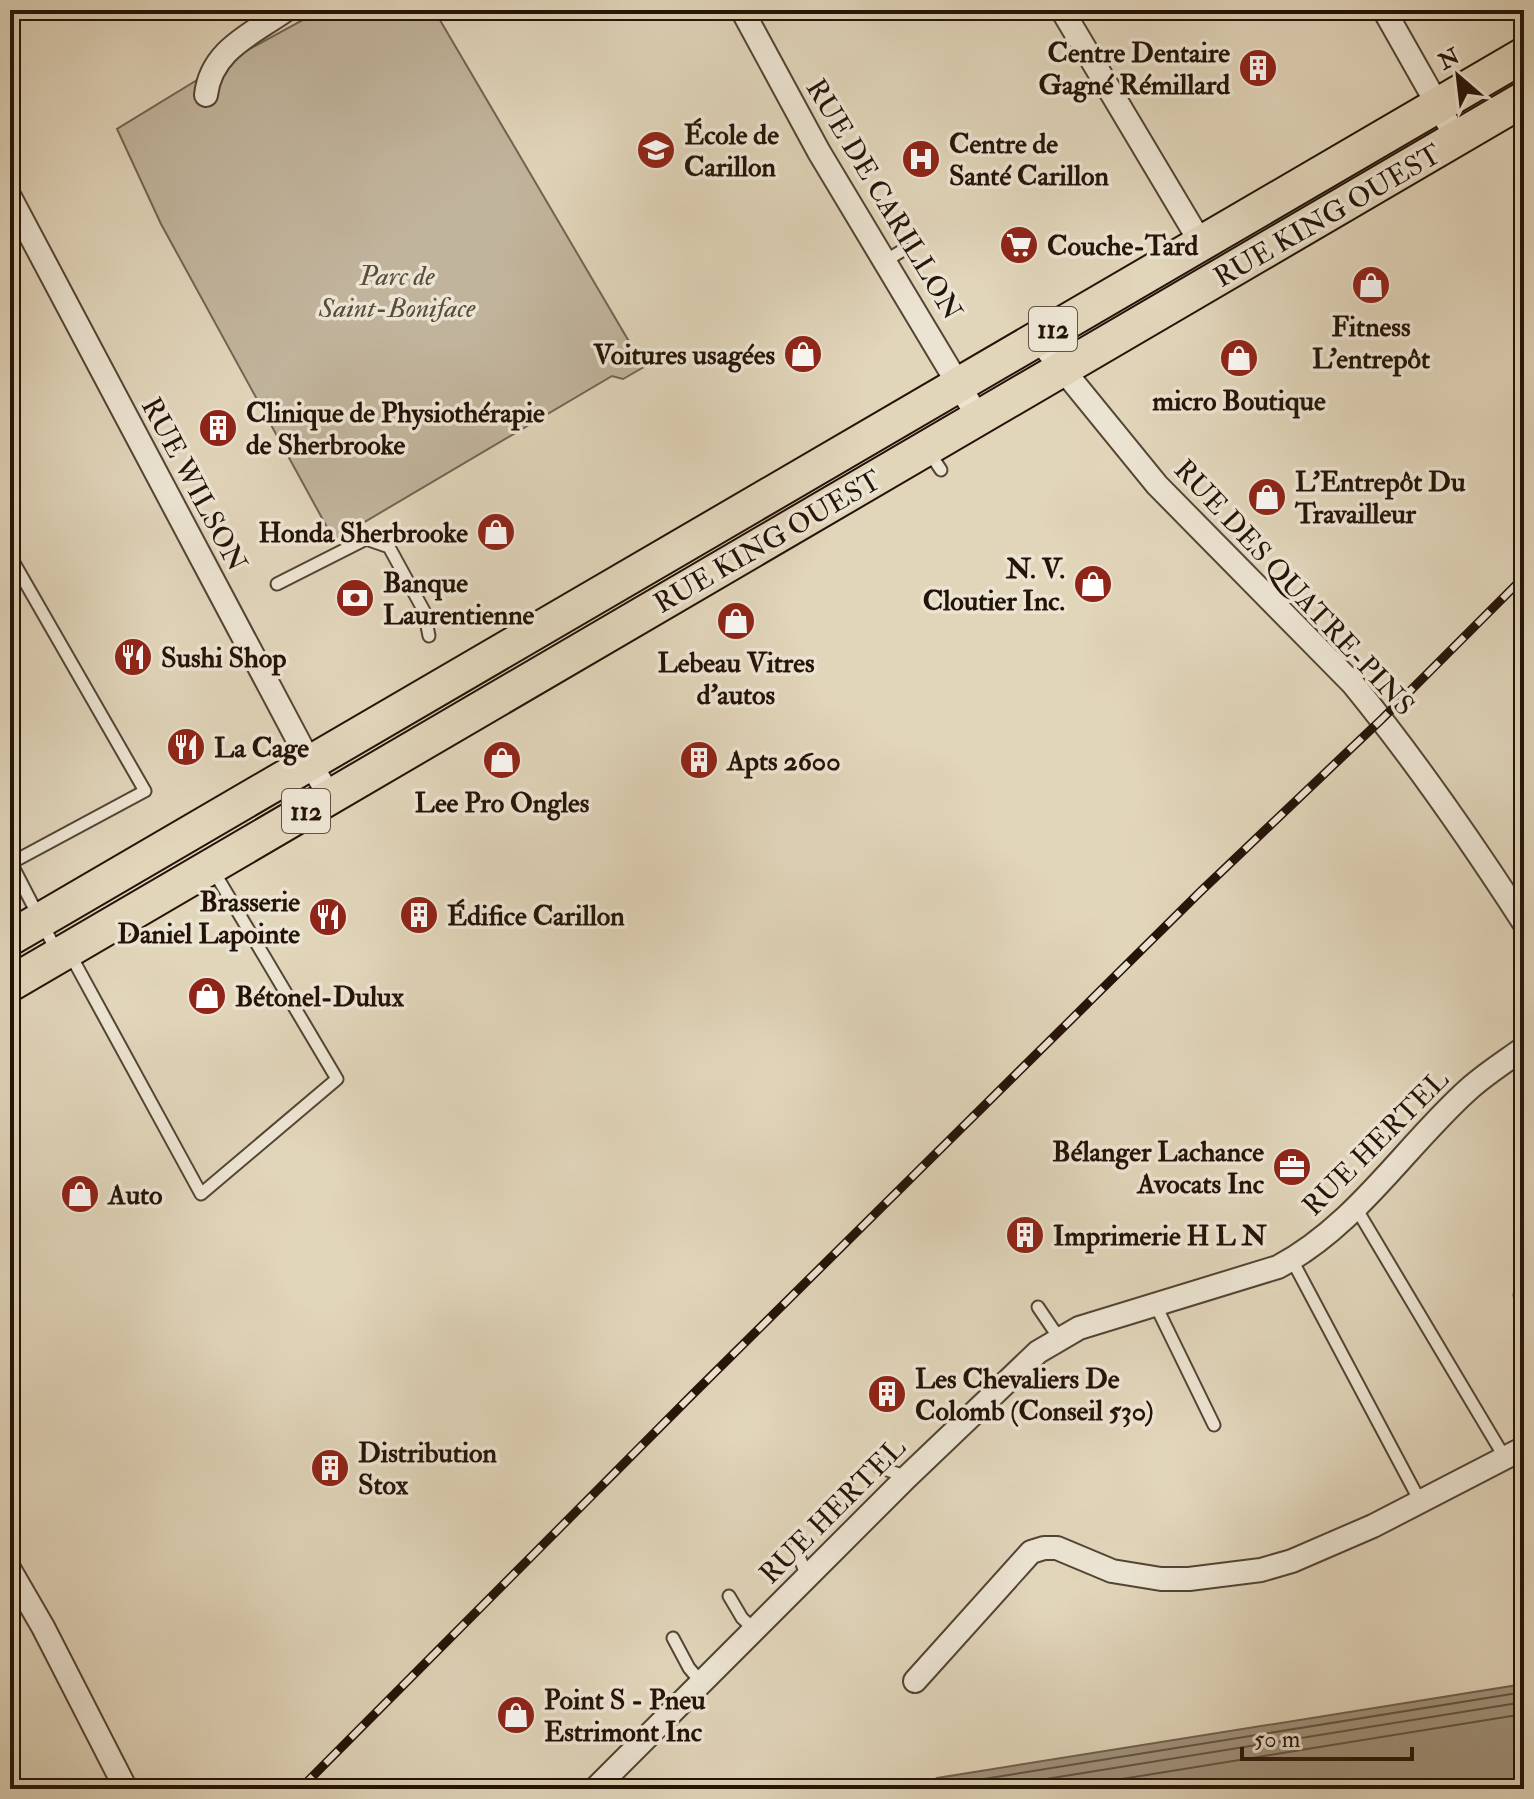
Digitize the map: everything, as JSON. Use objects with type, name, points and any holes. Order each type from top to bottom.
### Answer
[{"type":"main road","name":"RUE KING OUEST","points":[[10,984],[330,797],[592,621],[960,384],[1524,55]]},
{"type":"main road","name":"RUE KING OUEST","points":[[10,938],[310,763],[592,621],[934,459],[978,417],[1524,99]]},
{"type":"street","points":[[206,95],[208,77],[229,49],[286,10]]},
{"type":"street","name":"RUE DE CARILLON","points":[[742,10],[819,152],[978,417]]},
{"type":"street","points":[[1062,10],[1201,243]]},
{"type":"street","points":[[1384,10],[1457,139]]},
{"type":"street","name":"RUE WILSON","points":[[10,197],[330,797]]},
{"type":"street","name":"RUE DES QUATRE-PINS","points":[[1038,339],[1157,485],[1353,684],[1470,840],[1524,923]]},
{"type":"street","name":"RUE HERTEL","points":[[595,1789],[1019,1368],[1059,1338],[1079,1328],[1278,1267],[1292,1260],[1356,1208],[1469,1089],[1524,1048]]},
{"type":"street","points":[[915,1681],[1031,1552],[1057,1548],[1112,1571],[1161,1579],[1189,1579],[1261,1570],[1292,1561],[1421,1503],[1515,1453]]},
{"type":"street","points":[[10,1570],[43,1627],[126,1789]]},
{"type":"lane","points":[[885,261],[905,249]]},
{"type":"lane","points":[[277,584],[366,539],[378,543],[389,547],[424,611],[429,636]]},
{"type":"lane","points":[[10,556],[145,791],[10,862],[40,920],[64,953],[201,1194],[337,1079],[211,866]]},
{"type":"lane","points":[[1356,1208],[1515,1453]]},
{"type":"lane","points":[[1292,1260],[1421,1503]]},
{"type":"lane","points":[[1155,1304],[1214,1425]]},
{"type":"lane","points":[[1038,1307],[1059,1338]]},
{"type":"lane","points":[[879,1467],[907,1477]]},
{"type":"lane","points":[[796,1548],[808,1577]]},
{"type":"lane","points":[[729,1596],[742,1618],[754,1629]]},
{"type":"lane","points":[[673,1638],[689,1668],[701,1682]]},
{"type":"green space","name":"Parc de Saint-Boniface","points":[[321,10],[434,10],[644,367],[623,379],[612,376],[334,540],[161,224],[117,129],[233,58]]},
{"type":"water","points":[[1524,1684],[1524,1789],[919,1789],[937,1778]]},
{"type":"railway","points":[[300,1789],[693,1394],[1200,892],[1382,719],[1524,577]]},
{"type":"place","name":"Centre Dentaire Gagné Rémillard","points":[[1258,68]]},
{"type":"place","name":"École de Carillon","points":[[656,150]]},
{"type":"place","name":"Centre de Santé Carillon","points":[[921,159]]},
{"type":"place","name":"Couche-Tard","points":[[1019,245]]},
{"type":"place","name":"Fitness L'entrepôt","points":[[1371,285]]},
{"type":"place","name":"Voitures usagées","points":[[803,354]]},
{"type":"place","name":"micro Boutique","points":[[1239,358]]},
{"type":"place","name":"Clinique de Physiothérapie de Sherbrooke","points":[[218,428]]},
{"type":"place","name":"L'Entrepôt Du Travailleur","points":[[1267,497]]},
{"type":"place","name":"Honda Sherbrooke","points":[[496,532]]},
{"type":"place","name":"N. V. Cloutier Inc.","points":[[1093,584]]},
{"type":"place","name":"Banque Laurentienne","points":[[355,598]]},
{"type":"place","name":"Lebeau Vitres d'autos","points":[[736,621]]},
{"type":"place","name":"Sushi Shop","points":[[133,657]]},
{"type":"place","name":"La Cage","points":[[186,747]]},
{"type":"place","name":"Lee Pro Ongles","points":[[502,760]]},
{"type":"place","name":"Apts 2600","points":[[699,760]]},
{"type":"place","name":"Édifice Carillon","points":[[419,915]]},
{"type":"place","name":"Brasserie Daniel Lapointe","points":[[328,917]]},
{"type":"place","name":"Bétonel-Dulux","points":[[207,996]]},
{"type":"place","name":"Bélanger Lachance Avocats Inc","points":[[1292,1167]]},
{"type":"place","name":"Auto","points":[[80,1194]]},
{"type":"place","name":"Imprimerie H L N","points":[[1025,1235]]},
{"type":"place","name":"Les Chevaliers De Colomb (Conseil 530)","points":[[887,1394]]},
{"type":"place","name":"Distribution Stox","points":[[330,1468]]},
{"type":"place","name":"Point S - Pneu Estrimont Inc","points":[[516,1715]]}]
